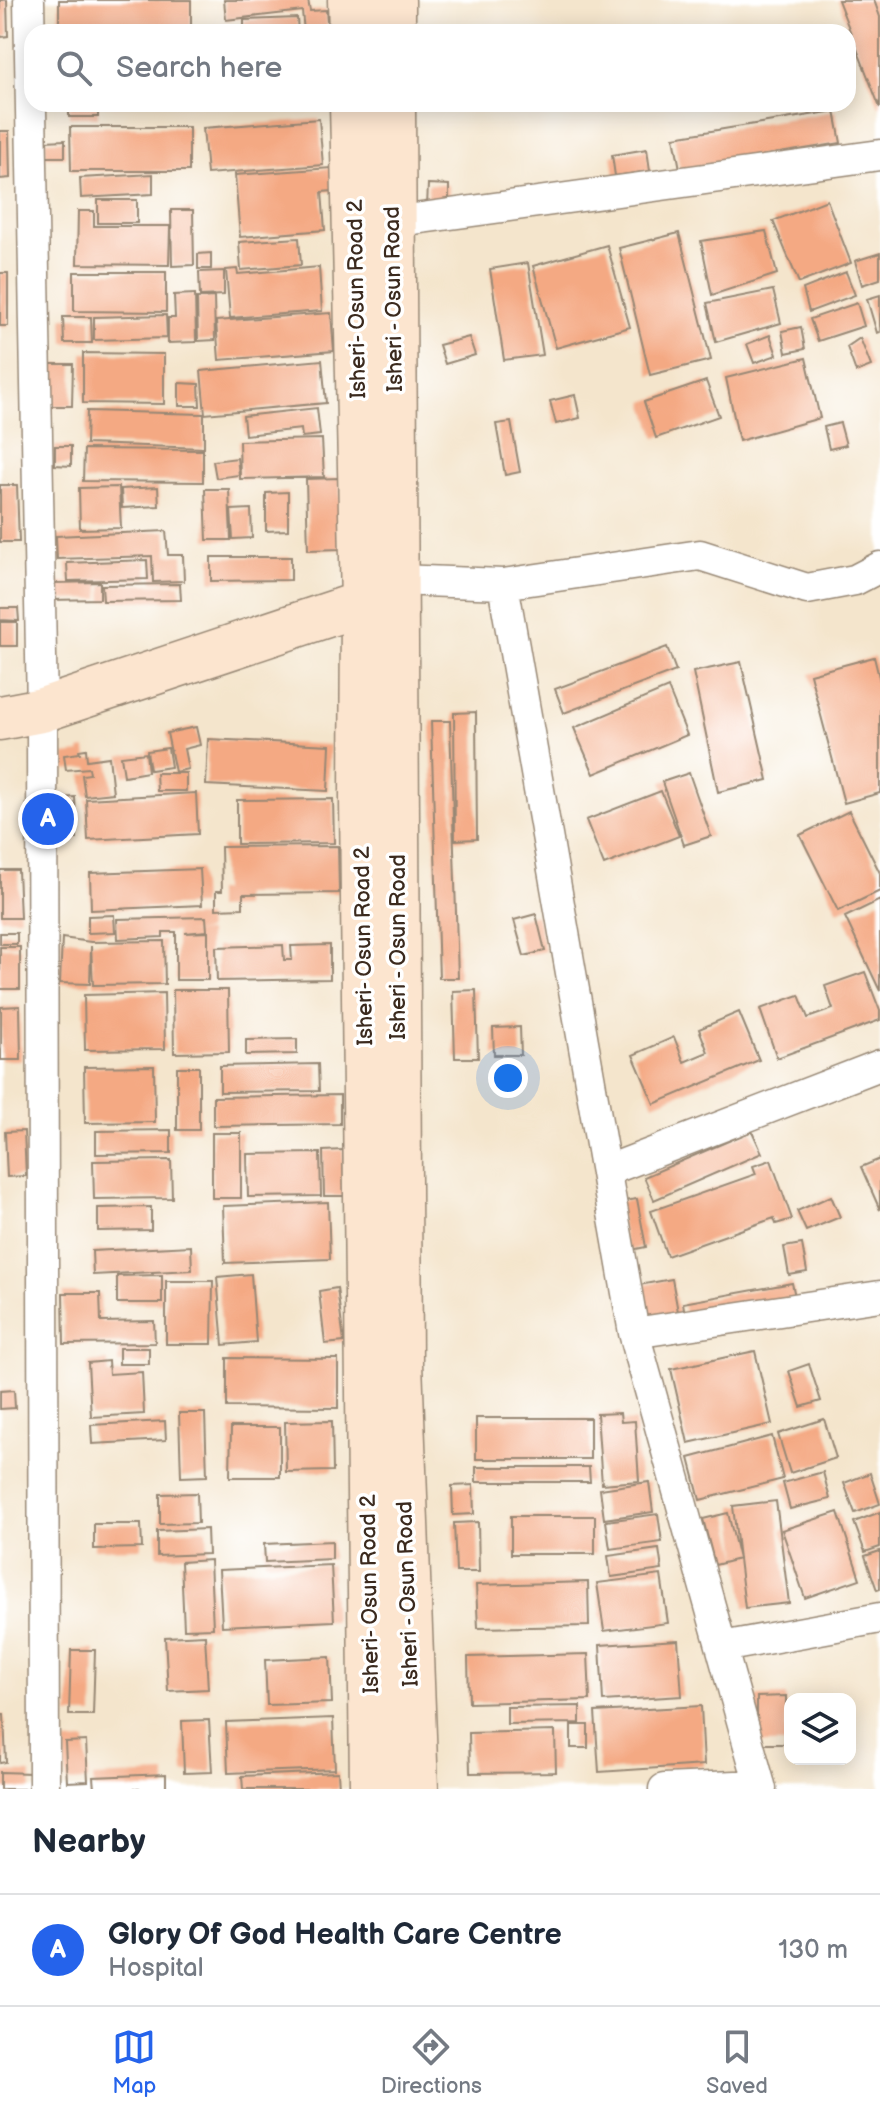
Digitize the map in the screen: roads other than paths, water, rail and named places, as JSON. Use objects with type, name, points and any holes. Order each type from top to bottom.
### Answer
[{"type":"main road","points":[[350,0],[351,24]]},
{"type":"main road","points":[[393,0],[393,24]]},
{"type":"main road","name":"Isheri- Osun Road 2","points":[[353,112],[386,595],[362,798],[372,1789]]},
{"type":"main road","name":"Isheri - Osun Road","points":[[393,112],[386,595],[400,1363],[416,1789]]},
{"type":"main road","points":[[0,718],[42,710],[386,595]]},
{"type":"street","points":[[29,0],[29,24]]},
{"type":"street","points":[[31,112],[42,710],[44,1789]]},
{"type":"street","points":[[392,222],[880,155]]},
{"type":"street","points":[[386,595],[503,584],[700,555],[807,589],[855,580],[880,567]]},
{"type":"street","points":[[503,584],[634,1333],[760,1787],[664,1789]]},
{"type":"street","points":[[606,1171],[880,1065]]},
{"type":"street","points":[[634,1333],[880,1296]]},
{"type":"street","points":[[722,1647],[880,1618]]},
{"type":"place","name":"Glory Of God Health Care Centre","points":[[48,819]]}]
